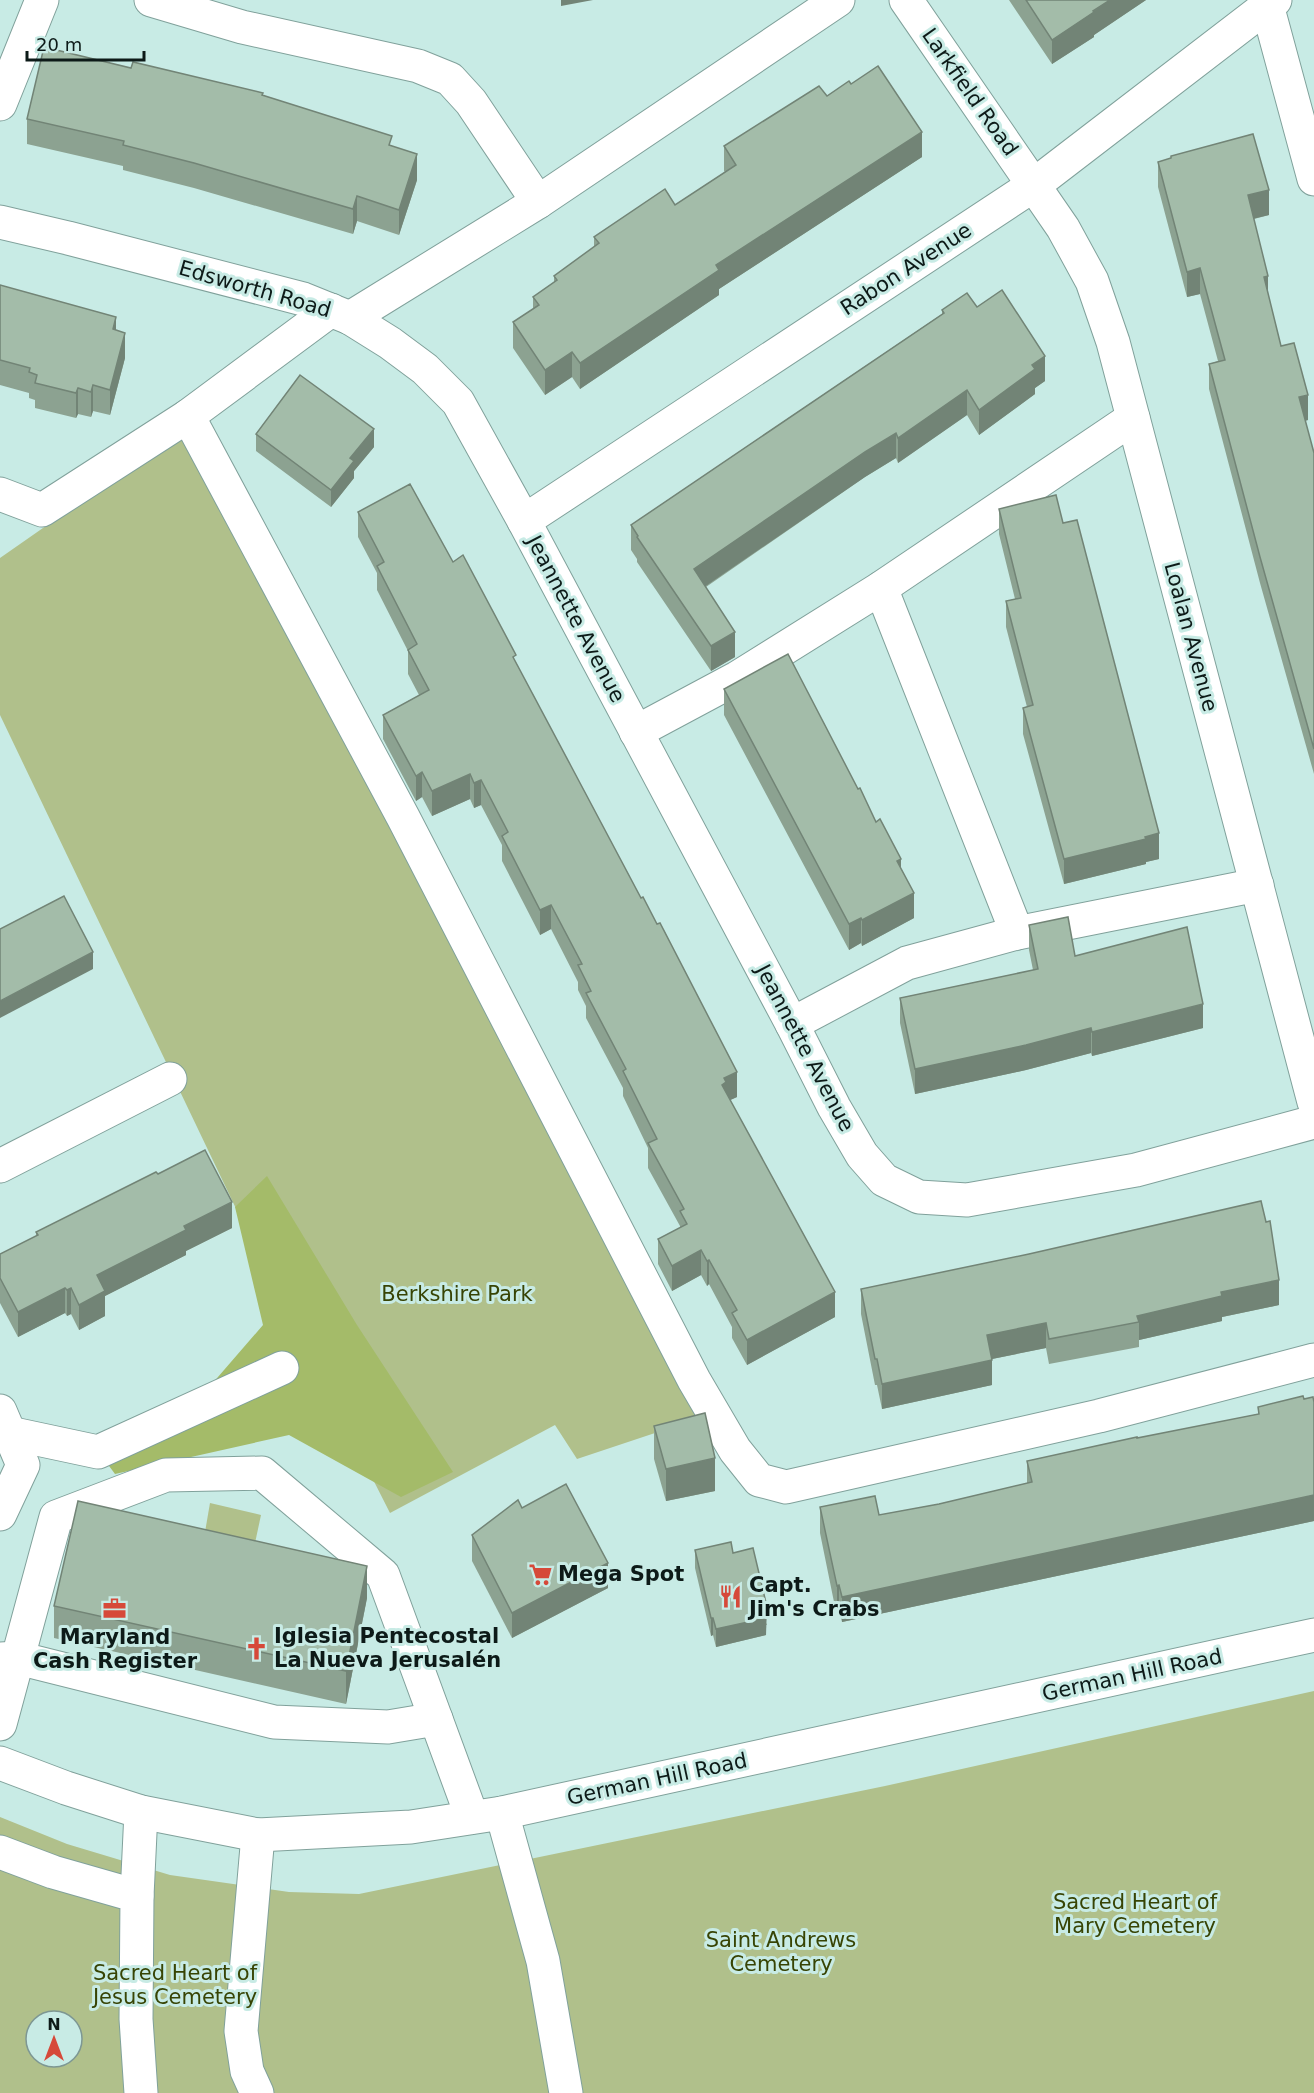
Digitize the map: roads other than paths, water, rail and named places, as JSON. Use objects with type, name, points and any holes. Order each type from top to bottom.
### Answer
[{"type":"street","points":[[0,104],[42,0]]},
{"type":"street","points":[[151,0],[242,27],[418,66],[450,79],[471,102],[538,202]]},
{"type":"street","points":[[0,494],[42,510],[341,314],[538,202],[838,0]]},
{"type":"street","name":"Larkfield Road","points":[[906,0],[1034,185]]},
{"type":"street","points":[[1271,3],[1314,179]]},
{"type":"street","name":"Rabon Avenue","points":[[524,521],[1034,185],[1271,3]]},
{"type":"street","name":"Loalan Avenue","points":[[1034,185],[1063,228],[1092,281],[1113,342],[1314,1102]]},
{"type":"street","name":"Edsworth Road","points":[[0,222],[292,296],[341,314],[390,343],[425,369],[458,402],[524,521]]},
{"type":"street","points":[[188,416],[403,817],[694,1380],[735,1450],[759,1480],[786,1487],[1099,1416],[1314,1360]]},
{"type":"street","points":[[636,732],[737,678],[881,588],[1133,418]]},
{"type":"street","name":"Jeannette Avenue","points":[[524,521],[834,1107],[862,1155],[884,1179],[919,1197],[967,1200],[1136,1170],[1314,1122]]},
{"type":"street","points":[[881,588],[1017,933]]},
{"type":"street","points":[[792,1024],[908,963],[1017,933],[1257,885]]},
{"type":"street","points":[[0,1166],[170,1079]]},
{"type":"street","points":[[5,1422],[98,1452],[282,1368]]},
{"type":"street","points":[[0,1514],[23,1465],[5,1422]]},
{"type":"street","points":[[0,1724],[9,1658],[57,1517],[166,1475],[262,1473],[383,1575],[436,1719],[487,1815],[543,1961],[566,2093]]},
{"type":"street","name":"German Hill Road","points":[[0,1763],[66,1788],[141,1812],[258,1835],[411,1827],[487,1815],[1314,1635]]},
{"type":"street","points":[[9,1658],[274,1722],[388,1727],[436,1719]]},
{"type":"street","points":[[141,1812],[137,1896],[136,2019],[141,2093]]},
{"type":"street","points":[[257,2093],[247,2071],[241,2031],[258,1835]]},
{"type":"street","points":[[0,1852],[53,1872],[137,1896]]},
{"type":"place","name":"Mega Spot","points":[[540,1574]]},
{"type":"place","name":"Capt. Jim's Crabs","points":[[731,1597]]},
{"type":"place","name":"Maryland Cash Register","points":[[115,1609]]},
{"type":"place","name":"Iglesia Pentecostal La Nueva Jerusalén","points":[[256,1648]]},
{"type":"park label","name":"Berkshire Park","points":[[457,1294]]},
{"type":"park label","name":"Sacred Heart of Mary Cemetery","points":[[1135,1914]]},
{"type":"park label","name":"Saint Andrews Cemetery","points":[[781,1952]]},
{"type":"park label","name":"Sacred Heart of Jesus Cemetery","points":[[175,1985]]}]
